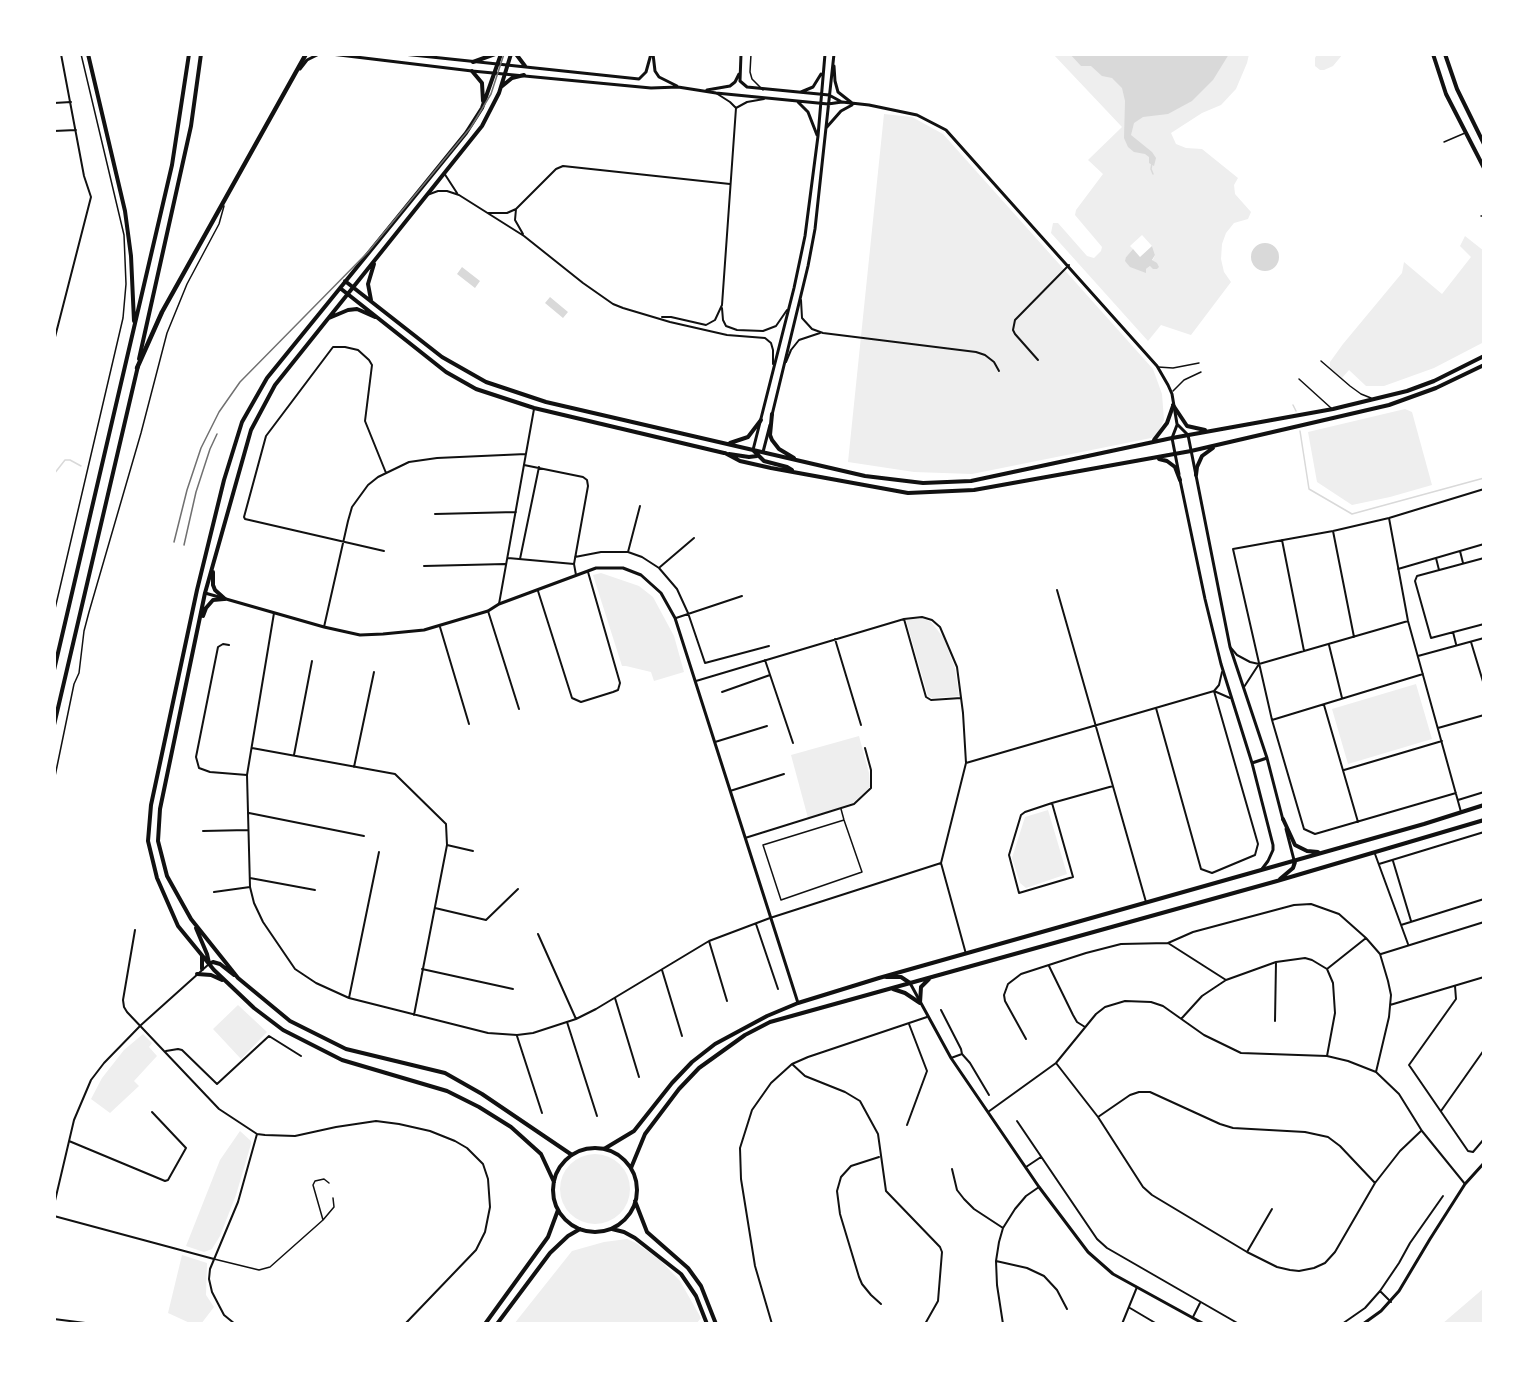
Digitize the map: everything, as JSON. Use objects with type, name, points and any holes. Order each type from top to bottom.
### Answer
[{"type":"highway","points":[[137,368],[162,312],[306,54]]},
{"type":"main road","points":[[88,54],[125,212],[131,256],[134,328]]},
{"type":"main road","points":[[54,670],[172,165],[189,54]]},
{"type":"main road","points":[[54,724],[191,126],[201,54]]},
{"type":"main road","points":[[290,83],[307,60],[319,54]]},
{"type":"main road","points":[[331,54],[472,72],[506,73],[651,88],[678,87],[821,104],[842,102],[893,109],[917,115],[946,130],[1158,366],[1172,394],[1177,424],[1172,438],[1205,598],[1221,664],[1252,763],[1273,845],[1268,861],[1261,871]]},
{"type":"main road","points":[[403,54],[639,79],[644,76],[652,54]]},
{"type":"main road","points":[[473,62],[495,54]]},
{"type":"main road","points":[[501,54],[483,105],[466,133],[267,378],[242,422],[224,480],[195,598],[151,805],[148,841],[157,878],[178,926],[202,956],[254,1008],[283,1030],[342,1060],[447,1091],[479,1107],[511,1127],[541,1154],[554,1182]]},
{"type":"main road","points":[[238,978],[194,922],[167,876],[158,841],[160,809],[205,593],[251,430],[275,385],[482,126],[513,54],[525,66]]},
{"type":"main road","points":[[652,54],[659,77],[678,87]]},
{"type":"main road","points":[[741,54],[742,84],[747,87],[829,95],[842,102]]},
{"type":"main road","points":[[795,472],[787,467],[764,461],[753,450],[790,306],[805,236],[818,136],[825,54]]},
{"type":"main road","points":[[1433,54],[1446,94],[1484,168]]},
{"type":"main road","points":[[1445,54],[1457,89],[1484,144]]},
{"type":"main road","points":[[340,288],[446,372],[476,389],[534,408],[725,453],[749,458],[757,456],[763,452],[802,293],[815,229],[834,55]]},
{"type":"main road","points":[[834,55],[835,81],[838,91],[854,104]]},
{"type":"main road","points":[[799,93],[813,87],[824,65]]},
{"type":"main road","points":[[472,72],[482,83],[483,105]]},
{"type":"main road","points":[[704,90],[730,86],[740,72]]},
{"type":"main road","points":[[500,88],[512,78],[524,75]]},
{"type":"main road","points":[[792,100],[799,102],[808,112],[818,136]]},
{"type":"main road","points":[[826,128],[841,111],[854,104]]},
{"type":"main road","points":[[372,301],[368,284],[377,258]]},
{"type":"main road","points":[[345,281],[442,357],[486,382],[546,402],[726,444],[865,476],[923,483],[971,481],[1150,442],[1333,409],[1407,391],[1434,381],[1484,356]]},
{"type":"main road","points":[[328,318],[357,309],[381,320]]},
{"type":"main road","points":[[725,453],[740,461],[908,493],[953,492],[1019,483],[1083,469],[1152,459],[1389,405],[1436,388],[1484,365]]},
{"type":"main road","points":[[1407,391],[1413,397]]},
{"type":"main road","points":[[1173,405],[1187,426],[1211,431]]},
{"type":"main road","points":[[1150,442],[1164,430],[1173,405]]},
{"type":"main road","points":[[772,414],[770,435],[772,440],[779,449],[797,460]]},
{"type":"main road","points":[[726,444],[748,437],[761,420]]},
{"type":"main road","points":[[1177,424],[1188,435],[1230,647],[1267,758],[1295,861],[1293,868],[1277,881]]},
{"type":"main road","points":[[1196,475],[1202,456],[1219,444]]},
{"type":"main road","points":[[1152,459],[1162,459],[1171,463],[1180,480]]},
{"type":"main road","points":[[215,558],[213,585],[225,599]]},
{"type":"main road","points":[[195,598],[205,593],[360,635],[404,633],[440,626],[488,611],[499,604],[604,567],[632,570],[641,575],[661,593],[675,618],[798,1003]]},
{"type":"main road","points":[[199,581],[205,593]]},
{"type":"main road","points":[[198,626],[209,603],[213,600],[225,599]]},
{"type":"main road","points":[[1252,763],[1267,758]]},
{"type":"main road","points":[[604,1149],[634,1131],[672,1083],[692,1062],[715,1044],[759,1020],[798,1003],[1484,805]]},
{"type":"main road","points":[[1283,819],[1295,845],[1307,851],[1322,853]]},
{"type":"main road","points":[[631,1168],[645,1134],[679,1089],[699,1068],[745,1035],[770,1023],[1277,881],[1484,820]]},
{"type":"main road","points":[[194,922],[209,963]]},
{"type":"main road","points":[[202,956],[202,969]]},
{"type":"main road","points":[[209,963],[220,964],[290,1021],[346,1049],[445,1073],[491,1100],[572,1155]]},
{"type":"main road","points":[[197,974],[211,975],[226,981]]},
{"type":"main road","points":[[920,1003],[921,987],[932,976]]},
{"type":"main road","points":[[879,978],[901,977],[910,983],[951,1059],[1039,1187],[1088,1252],[1113,1274],[1204,1324]]},
{"type":"main road","points":[[889,989],[904,993],[920,1003]]},
{"type":"main road","points":[[592,1148],[604,1149],[624,1159],[631,1168],[637,1190],[635,1201],[624,1220],[612,1229],[598,1232],[580,1229],[572,1225],[558,1210],[554,1182],[557,1172],[572,1155],[592,1148]]},
{"type":"main road","points":[[1363,1324],[1391,1302],[1465,1185],[1484,1163]]},
{"type":"main road","points":[[635,1201],[647,1232],[688,1268],[701,1286],[716,1324]]},
{"type":"main road","points":[[485,1324],[509,1288],[543,1246],[553,1228],[558,1210]]},
{"type":"main road","points":[[497,1324],[555,1248],[580,1229]]},
{"type":"main road","points":[[612,1229],[635,1238],[681,1274],[696,1296],[707,1324]]},
{"type":"street","points":[[54,341],[91,197],[84,176],[61,54]]},
{"type":"street","points":[[716,93],[736,108],[722,305],[723,320],[726,326],[737,330],[763,331],[776,326],[790,306]]},
{"type":"street","points":[[736,108],[747,102],[768,98]]},
{"type":"street","points":[[54,102],[71,102]]},
{"type":"street","points":[[54,131],[76,130]]},
{"type":"street","points":[[485,212],[507,213],[516,209],[556,168],[563,166],[730,184]]},
{"type":"street","points":[[444,173],[459,195]]},
{"type":"street","points":[[425,197],[438,191],[459,195],[524,236],[613,304],[670,322],[727,335],[765,338],[771,343],[773,350],[774,371]]},
{"type":"street","points":[[516,209],[515,220],[524,236]]},
{"type":"street","points":[[1038,360],[1015,334],[1013,330],[1015,320],[1069,266]]},
{"type":"street","points":[[802,293],[802,318],[812,329],[823,333],[976,352],[994,362],[999,371]]},
{"type":"street","points":[[658,317],[671,317],[706,325],[715,320],[722,305]]},
{"type":"street","points":[[782,373],[791,350],[799,339],[823,333]]},
{"type":"street","points":[[384,551],[244,517],[266,436],[333,347],[358,350],[372,365],[365,421],[386,473]]},
{"type":"street","points":[[499,604],[534,408]]},
{"type":"street","points":[[324,627],[348,521],[359,496],[368,485],[409,462],[437,458],[526,454]]},
{"type":"street","points":[[524,465],[583,477],[586,480],[588,486],[574,564],[576,575]]},
{"type":"street","points":[[520,559],[538,467]]},
{"type":"street","points":[[1456,793],[1315,834],[1304,829],[1272,720],[1233,549],[1333,531],[1389,518],[1484,489]]},
{"type":"street","points":[[628,552],[640,506]]},
{"type":"street","points":[[435,514],[516,512]]},
{"type":"street","points":[[1389,518],[1408,621],[1461,812]]},
{"type":"street","points":[[1333,531],[1354,637]]},
{"type":"street","points":[[659,568],[694,538]]},
{"type":"street","points":[[1282,540],[1304,651]]},
{"type":"street","points":[[1398,569],[1484,544]]},
{"type":"street","points":[[1460,551],[1463,563]]},
{"type":"street","points":[[575,557],[601,552],[628,552],[642,557],[659,568],[677,589],[705,663],[769,646]]},
{"type":"street","points":[[507,558],[574,564]]},
{"type":"street","points":[[1436,558],[1439,570]]},
{"type":"street","points":[[1484,558],[1417,576],[1415,581],[1430,636],[1434,638],[1484,624]]},
{"type":"street","points":[[424,566],[506,564]]},
{"type":"street","points":[[538,591],[574,700],[581,702],[618,690],[621,683],[588,571]]},
{"type":"street","points":[[1057,590],[1146,902]]},
{"type":"street","points":[[675,618],[742,596]]},
{"type":"street","points":[[488,611],[519,709]]},
{"type":"street","points":[[274,613],[247,775],[250,887],[254,903],[263,922],[295,969],[316,983],[349,998],[488,1033],[517,1035],[533,1033],[576,1019],[709,941],[865,886],[941,863]]},
{"type":"street","points":[[696,681],[904,619],[922,617],[932,620],[940,627],[957,667],[966,763],[941,863],[966,954]]},
{"type":"street","points":[[904,619],[926,697],[931,700],[961,698]]},
{"type":"street","points":[[1230,647],[1237,655],[1258,664],[1408,621]]},
{"type":"street","points":[[440,626],[469,724]]},
{"type":"street","points":[[1454,632],[1457,645]]},
{"type":"street","points":[[1418,656],[1484,638]]},
{"type":"street","points":[[835,639],[861,725]]},
{"type":"street","points":[[1471,641],[1484,685]]},
{"type":"street","points":[[229,645],[223,644],[218,647],[196,757],[199,768],[210,772],[247,775]]},
{"type":"street","points":[[1329,645],[1342,698]]},
{"type":"street","points":[[765,660],[793,743]]},
{"type":"street","points":[[294,755],[312,661]]},
{"type":"street","points":[[1156,708],[1201,869],[1212,873],[1255,855],[1258,844],[1214,691],[1222,679],[1221,664]]},
{"type":"street","points":[[1244,689],[1258,664]]},
{"type":"street","points":[[354,767],[374,672]]},
{"type":"street","points":[[1272,720],[1423,674]]},
{"type":"street","points":[[722,692],[770,675]]},
{"type":"street","points":[[966,763],[1214,691],[1225,694],[1233,704]]},
{"type":"street","points":[[1324,705],[1358,822]]},
{"type":"street","points":[[1438,728],[1484,715]]},
{"type":"street","points":[[714,742],[767,726]]},
{"type":"street","points":[[1344,770],[1442,741]]},
{"type":"street","points":[[251,748],[399,776],[446,824],[447,845],[414,1015]]},
{"type":"street","points":[[745,838],[854,804],[872,788],[871,770],[865,748]]},
{"type":"street","points":[[729,791],[784,774]]},
{"type":"street","points":[[1052,804],[1073,877],[1019,893],[1009,860],[1021,815],[1025,812],[1052,804],[1113,786]]},
{"type":"street","points":[[1458,800],[1484,792]]},
{"type":"street","points":[[248,813],[364,836]]},
{"type":"street","points":[[203,831],[248,830]]},
{"type":"street","points":[[1379,864],[1484,832]]},
{"type":"street","points":[[447,845],[473,851]]},
{"type":"street","points":[[349,998],[379,852]]},
{"type":"street","points":[[1374,852],[1408,944]]},
{"type":"street","points":[[1393,861],[1411,921]]},
{"type":"street","points":[[249,878],[315,890]]},
{"type":"street","points":[[214,892],[250,887]]},
{"type":"street","points":[[435,909],[486,920],[518,889]]},
{"type":"street","points":[[1401,926],[1484,899]]},
{"type":"street","points":[[1026,1039],[1005,1001],[1008,984],[1021,974],[1121,944],[1168,943],[1193,932],[1277,908],[1311,904],[1339,914],[1380,954],[1388,981],[1390,1005],[1387,1032],[1376,1072]]},
{"type":"street","points":[[1380,954],[1484,922]]},
{"type":"street","points":[[756,924],[778,989]]},
{"type":"street","points":[[135,930],[123,1000],[126,1012],[141,1025],[208,1100],[219,1109],[257,1134],[289,1137],[376,1121],[399,1124],[430,1131],[455,1141],[467,1148],[483,1164],[488,1179],[490,1207],[485,1232],[476,1250],[408,1323]]},
{"type":"street","points":[[538,934],[576,1019]]},
{"type":"street","points":[[1327,969],[1366,938]]},
{"type":"street","points":[[709,941],[727,1002]]},
{"type":"street","points":[[1168,943],[1226,980]]},
{"type":"street","points":[[1182,1018],[1202,996],[1226,980],[1276,962],[1305,958],[1327,969],[1333,983],[1334,1027],[1327,1056]]},
{"type":"street","points":[[1275,1021],[1276,962]]},
{"type":"street","points":[[54,1204],[78,1110],[91,1080],[104,1063],[141,1025],[209,963]]},
{"type":"street","points":[[1049,966],[1077,1022],[1085,1027]]},
{"type":"street","points":[[422,969],[513,989]]},
{"type":"street","points":[[662,969],[682,1036]]},
{"type":"street","points":[[1390,1005],[1484,977]]},
{"type":"street","points":[[1455,986],[1456,999],[1409,1065],[1468,1151],[1473,1152],[1484,1139]]},
{"type":"street","points":[[615,998],[639,1077]]},
{"type":"street","points":[[988,1112],[1056,1063],[1096,1014],[1105,1007],[1125,1001],[1150,1002],[1163,1006],[1204,1035],[1241,1053],[1327,1056],[1376,1072],[1399,1094],[1422,1131],[1465,1185]]},
{"type":"street","points":[[941,1010],[960,1043],[962,1054],[989,1095]]},
{"type":"street","points":[[772,1324],[755,1266],[741,1179],[740,1148],[752,1110],[771,1083],[792,1064],[927,1017]]},
{"type":"street","points":[[567,1022],[597,1116]]},
{"type":"street","points":[[907,1125],[927,1071],[909,1024]]},
{"type":"street","points":[[517,1035],[542,1113]]},
{"type":"street","points":[[164,1051],[183,1050],[217,1084],[269,1036],[301,1056]]},
{"type":"street","points":[[1441,1111],[1484,1050]]},
{"type":"street","points":[[951,1059],[962,1054]]},
{"type":"street","points":[[1056,1063],[1098,1117],[1143,1187],[1152,1195],[1247,1252],[1277,1267],[1290,1270],[1306,1269],[1325,1263],[1335,1252],[1375,1183],[1400,1151],[1422,1131]]},
{"type":"street","points":[[792,1064],[798,1072],[805,1076],[845,1092],[860,1101],[878,1134],[884,1186],[889,1196],[934,1238],[942,1252],[938,1301],[925,1324]]},
{"type":"street","points":[[1098,1117],[1130,1095],[1150,1092],[1233,1128],[1305,1132],[1328,1137],[1340,1146],[1375,1183]]},
{"type":"street","points":[[69,1141],[165,1181],[168,1180],[186,1148],[152,1112]]},
{"type":"street","points":[[1017,1121],[1097,1239],[1107,1248],[1239,1324]]},
{"type":"street","points":[[235,1324],[224,1315],[212,1292],[209,1279],[214,1259],[238,1202],[257,1134]]},
{"type":"street","points":[[880,1156],[851,1166],[841,1177],[837,1191],[840,1214],[861,1284],[882,1304]]},
{"type":"street","points":[[1025,1167],[1041,1157]]},
{"type":"street","points":[[952,1169],[957,1190],[964,1199],[974,1209],[1003,1228]]},
{"type":"street","points":[[1004,1324],[998,1296],[996,1261],[999,1242],[1003,1228],[1015,1209],[1026,1196],[1039,1187]]},
{"type":"street","points":[[1342,1324],[1365,1308],[1380,1291],[1443,1196]]},
{"type":"street","points":[[1247,1252],[1272,1209]]},
{"type":"street","points":[[54,1216],[214,1259]]},
{"type":"street","points":[[996,1261],[1027,1268],[1044,1276],[1057,1290],[1067,1309]]},
{"type":"street","points":[[1122,1324],[1137,1287]]},
{"type":"street","points":[[1380,1291],[1391,1302]]},
{"type":"street","points":[[1193,1317],[1200,1303]]},
{"type":"street","points":[[1130,1308],[1158,1324]]},
{"type":"street","points":[[54,1319],[93,1324]]},
{"type":"lane","points":[[54,613],[123,318],[126,284],[124,235],[81,54]]},
{"type":"lane","points":[[751,54],[752,80],[763,90]]},
{"type":"lane","points":[[1444,142],[1465,134]]},
{"type":"lane","points":[[54,781],[74,684],[82,657],[84,631],[141,433],[166,333],[183,292],[219,224],[227,193]]},
{"type":"lane","points":[[1321,362],[1361,394],[1374,399]]},
{"type":"lane","points":[[1158,366],[1173,369],[1199,363]]},
{"type":"lane","points":[[1172,394],[1184,380],[1201,372]]},
{"type":"lane","points":[[1299,379],[1333,409]]},
{"type":"lane","points":[[840,809],[844,820],[862,872],[781,900],[763,845],[844,820]]},
{"type":"lane","points":[[323,1220],[313,1185],[315,1181],[324,1179],[329,1183]]},
{"type":"lane","points":[[214,1259],[259,1269],[270,1267],[323,1220],[334,1207],[333,1198]]},
{"type":"shaded area","points":[[1053,54],[1249,54],[1236,89],[1221,105],[1202,113],[1171,133],[1176,144],[1186,148],[1202,149],[1238,178],[1234,185],[1235,194],[1251,212],[1248,219],[1234,223],[1226,233],[1222,244],[1221,259],[1224,272],[1231,282],[1191,335],[1161,325],[1148,341],[1051,233],[1053,223],[1058,223],[1087,256],[1094,258],[1101,251],[1102,247],[1075,215],[1076,210],[1103,174],[1088,160],[1122,127]],"holes":[[[1142,235],[1152,246],[1155,255],[1146,269],[1126,257],[1133,249],[1130,246]]]},
{"type":"shaded area","points":[[1070,54],[1229,54],[1213,80],[1192,101],[1168,114],[1143,117],[1134,123],[1131,135],[1152,152],[1156,158],[1154,166],[1149,163],[1149,157],[1145,154],[1134,152],[1128,147],[1124,138],[1125,101],[1122,88],[1112,78],[1102,76],[1091,66],[1081,66]]},
{"type":"shaded area","points":[[1317,54],[1343,54],[1333,66],[1320,70],[1315,66]]},
{"type":"shaded area","points":[[884,114],[912,117],[943,134],[1153,369],[1162,394],[1164,420],[1156,437],[972,474],[914,472],[848,462]]},
{"type":"shaded area","points":[[1465,236],[1484,251],[1484,342],[1434,368],[1384,386],[1366,386],[1349,370],[1342,378],[1330,368],[1330,362],[1343,344],[1402,273],[1404,262],[1442,294],[1471,257],[1460,246]]},
{"type":"shaded area","points":[[1265,243],[1275,247],[1279,257],[1275,267],[1265,271],[1255,267],[1251,257],[1255,247]]},
{"type":"shaded area","points":[[1152,246],[1155,255],[1152,260],[1157,263],[1159,267],[1157,269],[1150,266],[1146,269],[1146,273],[1130,267],[1125,261],[1133,249],[1140,257]]},
{"type":"shaded area","points":[[462,267],[480,281],[475,288],[457,274]]},
{"type":"shaded area","points":[[550,297],[568,312],[563,318],[545,303]]},
{"type":"shaded area","points":[[1405,409],[1412,412],[1432,485],[1352,505],[1317,482],[1308,432]]},
{"type":"shaded area","points":[[601,573],[639,586],[653,597],[674,636],[684,672],[654,681],[651,672],[622,666],[593,575]]},
{"type":"shaded area","points":[[922,618],[931,622],[943,637],[955,668],[959,696],[932,698],[928,696],[906,620]]},
{"type":"shaded area","points":[[1416,684],[1432,739],[1348,764],[1332,709]]},
{"type":"shaded area","points":[[859,736],[869,773],[870,787],[853,803],[808,818],[791,755]]},
{"type":"shaded area","points":[[1048,810],[1067,874],[1026,888],[1020,883],[1012,858],[1025,817]]},
{"type":"shaded area","points":[[238,1005],[267,1032],[241,1059],[213,1029]]},
{"type":"shaded area","points":[[143,1034],[152,1043],[149,1047],[157,1056],[134,1081],[139,1086],[110,1113],[91,1099],[102,1078],[124,1050]]},
{"type":"shaded area","points":[[240,1131],[251,1141],[251,1144],[236,1195],[220,1236],[212,1249],[204,1252],[186,1246],[220,1160]]},
{"type":"shaded area","points":[[595,1154],[608,1157],[620,1164],[627,1176],[630,1189],[627,1202],[620,1214],[608,1221],[595,1224],[582,1221],[570,1214],[563,1202],[560,1189],[563,1176],[570,1164],[582,1157]]},
{"type":"shaded area","points":[[627,1239],[660,1260],[680,1281],[701,1318],[696,1324],[514,1324],[572,1251],[604,1242]]},
{"type":"shaded area","points":[[182,1255],[207,1263],[206,1295],[214,1307],[201,1324],[192,1324],[168,1313]]},
{"type":"shaded area","points":[[1484,1288],[1484,1324],[1442,1324]]},
{"type":"waterway","points":[[1152,163],[1153,174]]},
{"type":"waterway","points":[[1293,405],[1296,411]]},
{"type":"waterway","points":[[1300,431],[1309,489],[1352,514],[1484,478]]},
{"type":"waterway","points":[[54,474],[65,460],[81,466]]},
{"type":"tram line","points":[[174,542],[187,490],[201,448],[219,412],[240,382],[368,252],[471,127],[491,94],[504,54]]},
{"type":"tram line","points":[[184,545],[196,492],[217,434]]}]
